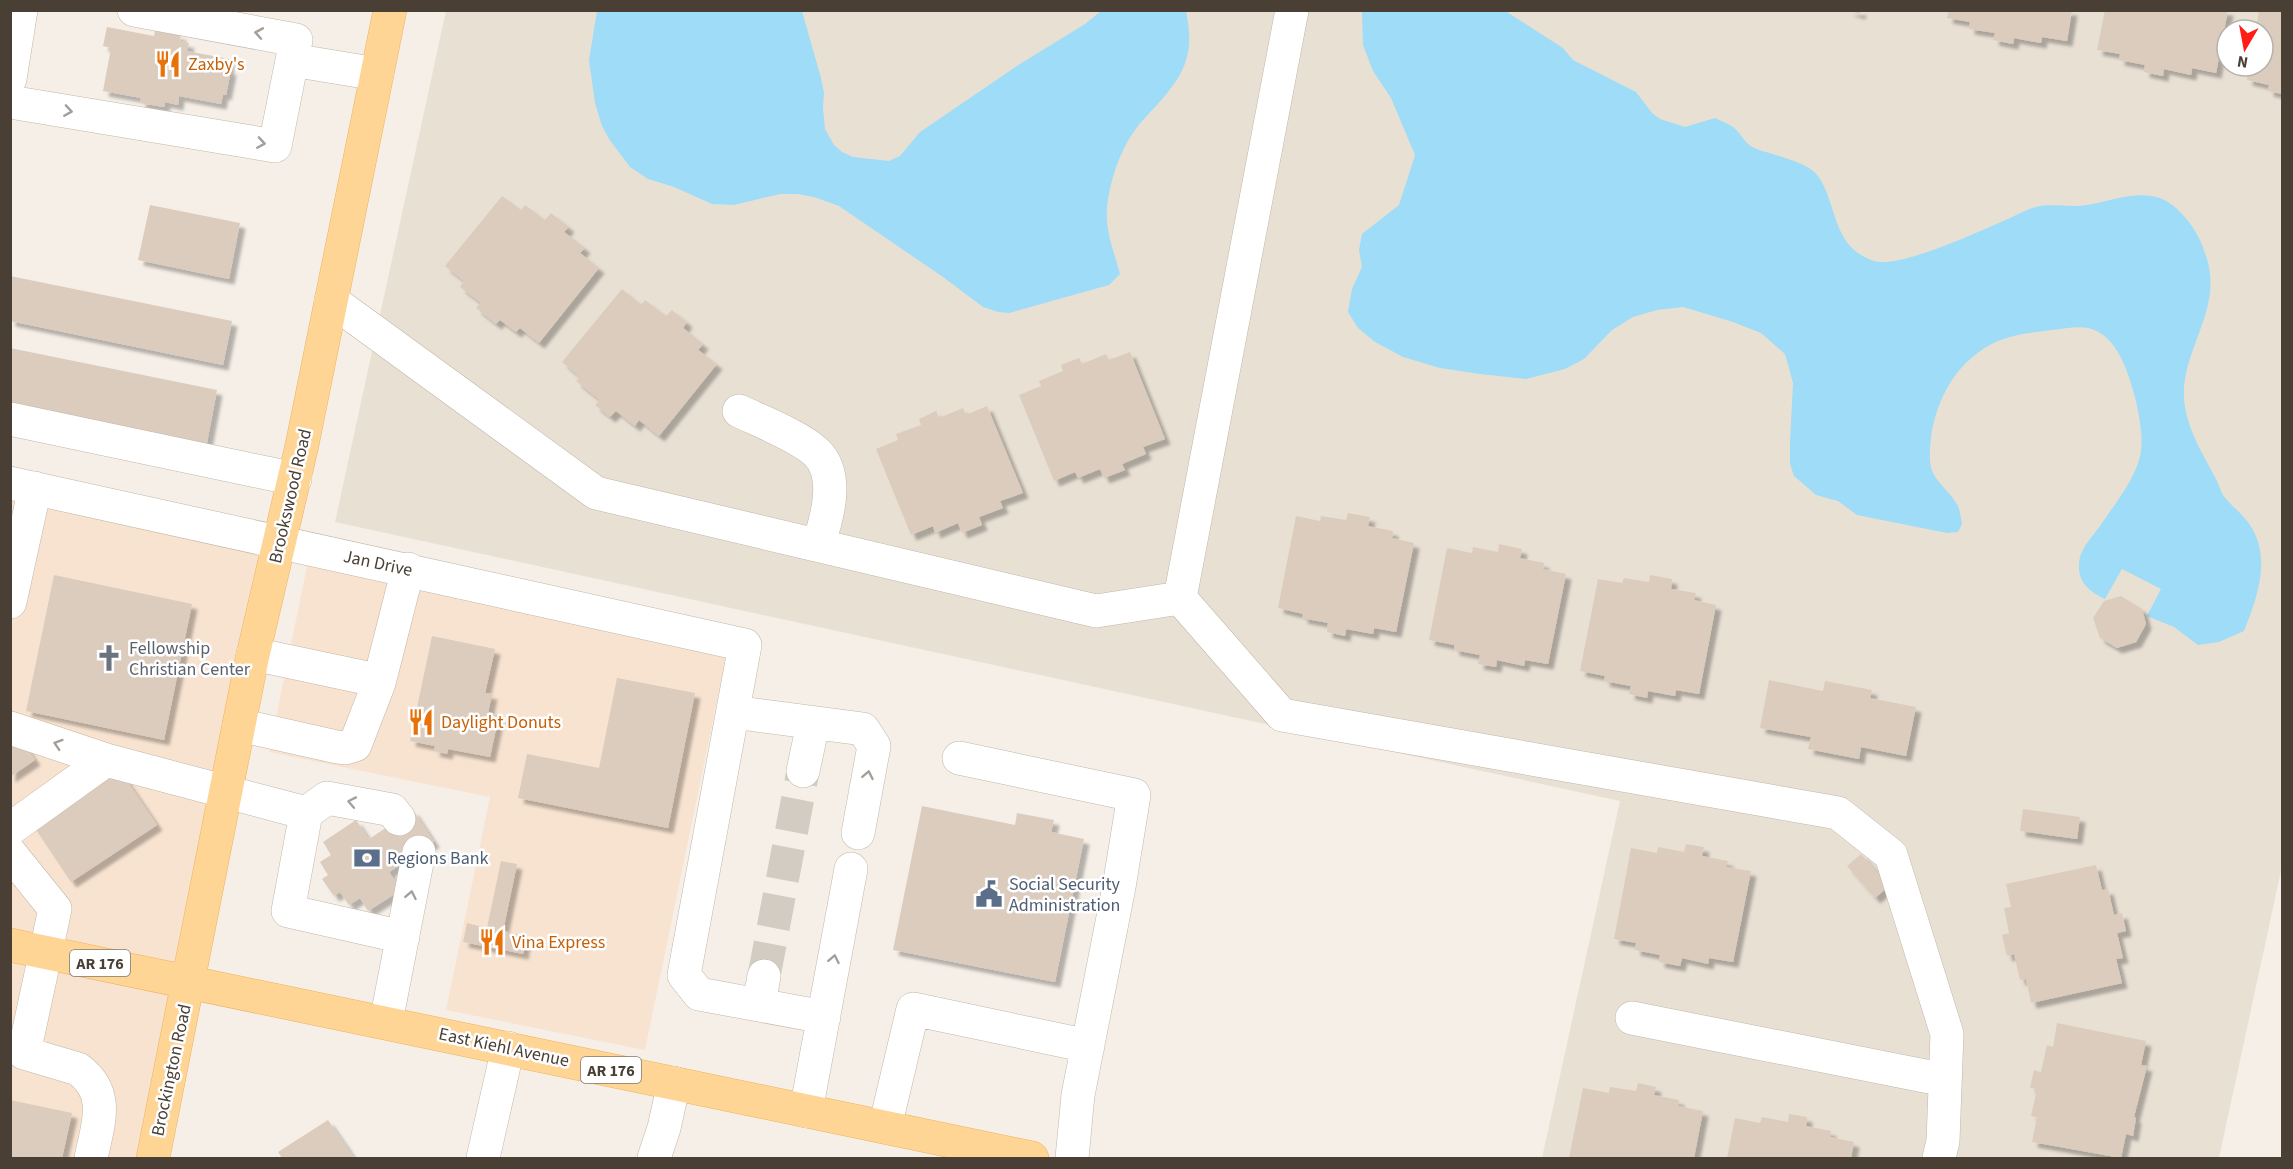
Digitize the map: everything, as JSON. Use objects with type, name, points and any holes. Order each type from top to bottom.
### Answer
[{"type":"main road","name":"Brookswood Road","points":[[190,981],[253,654],[295,479],[390,10]]},
{"type":"main road","name":"East Kiehl Avenue","points":[[10,945],[1032,1158]]},
{"type":"main road","name":"Brockington Road","points":[[153,1158],[190,981]]},
{"type":"street","points":[[10,79],[21,10]]},
{"type":"street","points":[[10,102],[275,146],[296,40],[134,10]]},
{"type":"street","points":[[1180,598],[1292,10]]},
{"type":"street","points":[[292,60],[377,74]]},
{"type":"street","points":[[331,300],[597,493],[1096,610],[1180,598]]},
{"type":"street","points":[[739,411],[797,440],[817,453],[827,468],[830,496],[826,522],[818,545]]},
{"type":"street","points":[[10,419],[295,479]]},
{"type":"street","points":[[10,602],[23,486]]},
{"type":"street","name":"Jan Drive","points":[[23,486],[745,645],[733,711]]},
{"type":"street","points":[[239,725],[337,747],[345,748],[355,745],[379,683],[408,570]]},
{"type":"street","points":[[1180,598],[1282,715],[1838,813],[1892,855],[1947,1034],[1942,1141],[1939,1158]]},
{"type":"street","points":[[253,654],[362,677],[379,683]]},
{"type":"street","points":[[824,1017],[762,991],[699,994],[684,975],[733,711],[813,724],[863,729],[874,746],[858,832]]},
{"type":"street","points":[[803,771],[813,724]]},
{"type":"street","points":[[10,728],[106,760],[306,813]]},
{"type":"street","points":[[958,758],[1134,795],[1119,887],[1078,1095],[1072,1158]]},
{"type":"street","points":[[10,828],[106,760]]},
{"type":"street","points":[[399,819],[392,810],[327,798],[306,813],[288,911],[403,937]]},
{"type":"street","points":[[386,1022],[419,852]]},
{"type":"street","points":[[10,853],[55,909],[46,952],[17,1051],[78,1069],[99,1092],[100,1112],[91,1158]]},
{"type":"street","points":[[806,1111],[852,869]]},
{"type":"street","points":[[885,1127],[914,1009],[1088,1046]]},
{"type":"street","points":[[1632,1018],[1945,1080]]},
{"type":"street","points":[[483,1158],[508,1048]]},
{"type":"street","points":[[654,1158],[664,1128],[674,1083]]},
{"type":"shaded area","points":[[446,11],[2282,11],[2282,866],[2219,1158],[1542,1158],[1620,801],[335,522]]},
{"type":"shaded area","points":[[10,473],[284,528],[154,1158],[11,1158]]},
{"type":"shaded area","points":[[312,542],[732,628],[645,1050],[446,1010],[490,797],[269,752]]},
{"type":"water","points":[[1504,10],[1563,48],[1573,60],[1636,92],[1652,113],[1660,119],[1685,127],[1715,118],[1733,127],[1754,148],[1806,166],[1818,176],[1837,224],[1850,246],[1874,261],[1886,262],[1921,254],[2029,209],[2042,206],[2081,206],[2122,197],[2145,195],[2167,201],[2177,209],[2198,236],[2206,256],[2210,277],[2205,316],[2186,372],[2184,392],[2188,421],[2194,438],[2222,493],[2250,525],[2257,538],[2260,551],[2260,578],[2254,605],[2244,631],[2219,642],[2198,645],[2174,627],[2147,616],[2161,589],[2122,569],[2105,599],[2095,594],[2083,582],[2079,572],[2081,554],[2128,484],[2141,453],[2141,428],[2137,404],[2125,366],[2107,338],[2088,328],[2075,327],[2031,333],[1998,341],[1972,357],[1952,380],[1934,422],[1930,451],[1933,473],[1958,506],[1962,524],[1958,532],[1947,533],[1857,515],[1838,501],[1816,495],[1794,476],[1790,464],[1793,383],[1785,354],[1761,333],[1733,322],[1683,307],[1657,310],[1633,317],[1612,330],[1584,359],[1565,369],[1526,379],[1440,368],[1403,357],[1375,342],[1358,328],[1348,312],[1352,289],[1362,267],[1359,250],[1362,234],[1399,205],[1415,155],[1391,98],[1373,71],[1363,45],[1362,11]]},
{"type":"water","points":[[597,11],[802,11],[824,93],[825,129],[834,145],[853,157],[889,161],[900,156],[920,132],[1020,64],[1085,24],[1101,11],[1186,11],[1189,39],[1188,52],[1181,73],[1129,139],[1110,187],[1107,225],[1120,274],[1109,285],[1009,313],[983,307],[839,206],[797,194],[780,194],[734,205],[712,204],[674,187],[648,179],[630,167],[609,139],[602,126],[595,103],[589,60]]},
{"type":"building","points":[[1847,10],[1861,10],[1860,14]]},
{"type":"building","points":[[1949,10],[2072,10],[2067,41],[2042,37],[2041,43],[2014,38],[2013,44],[1993,40],[1995,33],[1969,29],[1970,22],[1947,18]]},
{"type":"building","points":[[2105,10],[2228,10],[2226,18],[2215,18],[2215,73],[2192,68],[2191,75],[2164,69],[2163,76],[2144,72],[2145,65],[2119,60],[2120,54],[2097,50]]},
{"type":"building","points":[[2259,10],[2282,10],[2282,94],[2268,91],[2269,85],[2247,80],[2247,78],[2275,78],[2275,18],[2258,18]]},
{"type":"building","name":"Zaxby's","points":[[107,27],[154,36],[155,31],[181,35],[180,41],[189,43],[187,51],[229,59],[228,69],[231,70],[226,95],[223,94],[221,104],[179,96],[178,105],[165,102],[164,107],[140,103],[141,98],[103,91],[111,48],[103,46]]},
{"type":"building","points":[[502,196],[521,210],[525,205],[545,220],[551,213],[569,227],[564,232],[585,248],[580,253],[599,268],[539,343],[520,328],[516,332],[500,320],[496,324],[476,308],[481,303],[460,287],[464,281],[445,266]]},
{"type":"building","points":[[150,205],[240,223],[229,279],[138,260]]},
{"type":"building","points":[[10,276],[232,321],[223,365],[10,321]]},
{"type":"building","points":[[622,289],[641,305],[645,300],[666,316],[672,310],[687,322],[683,328],[703,344],[698,350],[717,364],[659,436],[639,420],[635,426],[616,411],[610,417],[595,405],[600,400],[576,381],[580,377],[562,362]]},
{"type":"building","points":[[10,348],[217,390],[206,448],[10,409]]},
{"type":"building","points":[[1130,352],[1165,439],[1143,447],[1146,454],[1122,464],[1125,470],[1104,478],[1100,469],[1078,478],[1075,472],[1054,481],[1019,395],[1041,386],[1039,381],[1063,371],[1061,365],[1079,358],[1082,364],[1106,354],[1109,360]]},
{"type":"building","points":[[987,406],[1023,493],[1000,501],[1003,508],[979,517],[982,525],[962,533],[958,523],[935,533],[933,526],[911,535],[876,449],[898,440],[896,434],[921,425],[919,419],[936,411],[939,418],[963,408],[966,415]]},
{"type":"building","points":[[1348,513],[1370,517],[1368,526],[1393,531],[1392,538],[1414,543],[1396,632],[1374,628],[1373,634],[1346,629],[1345,636],[1327,632],[1328,623],[1302,618],[1303,614],[1278,608],[1296,516],[1320,521],[1321,516],[1346,520]]},
{"type":"building","points":[[1499,544],[1522,549],[1520,558],[1544,563],[1543,569],[1566,574],[1548,664],[1525,660],[1524,666],[1497,660],[1496,667],[1478,664],[1480,655],[1454,650],[1454,645],[1429,640],[1447,548],[1472,553],[1473,547],[1498,552]]},
{"type":"building","name":"Fellowship Christian Center","points":[[54,575],[192,604],[164,740],[26,711]]},
{"type":"building","points":[[1650,575],[1672,579],[1671,589],[1696,593],[1694,600],[1716,605],[1699,694],[1676,690],[1675,696],[1648,691],[1647,698],[1629,694],[1631,686],[1604,681],[1605,676],[1580,671],[1598,579],[1622,583],[1624,578],[1649,582]]},
{"type":"building","points":[[2121,596],[2142,609],[2146,624],[2136,642],[2117,648],[2100,638],[2093,618],[2104,601]]},
{"type":"building","points":[[432,636],[495,649],[485,693],[492,694],[488,713],[499,715],[490,757],[448,749],[447,754],[434,751],[435,746],[410,741]]},
{"type":"building","points":[[617,678],[695,693],[668,828],[518,798],[527,754],[599,768]]},
{"type":"building","points":[[1769,680],[1823,691],[1825,681],[1872,690],[1870,698],[1916,707],[1906,756],[1861,747],[1859,759],[1808,749],[1811,737],[1760,728]]},
{"type":"building","points":[[10,741],[24,744],[35,760],[10,777]]},
{"type":"building","points":[[116,765],[157,825],[71,882],[31,822]]},
{"type":"building","name":"Social Security Administration","points":[[922,806],[1015,825],[1017,813],[1054,820],[1051,832],[1084,839],[1055,982],[893,950]]},
{"type":"building","points":[[2023,809],[2080,817],[2077,839],[2020,831]]},
{"type":"building","name":"Regions Bank","points":[[413,810],[434,842],[389,872],[401,890],[368,911],[360,898],[349,905],[340,892],[334,896],[322,879],[328,875],[320,862],[331,855],[323,842],[356,820],[369,839]]},
{"type":"building","points":[[1686,844],[1704,847],[1702,856],[1728,861],[1726,867],[1751,871],[1733,962],[1709,958],[1708,964],[1682,958],[1680,966],[1659,962],[1660,955],[1635,950],[1636,943],[1614,939],[1631,848],[1657,853],[1658,847],[1684,852]]},
{"type":"building","points":[[1861,854],[1889,886],[1875,898],[1847,866]]},
{"type":"building","points":[[501,861],[517,864],[503,931],[526,936],[523,954],[463,942],[467,923],[487,928]]},
{"type":"building","points":[[2096,865],[2102,890],[2108,889],[2114,915],[2122,913],[2126,931],[2117,933],[2123,958],[2116,959],[2122,983],[2031,1003],[2026,979],[2020,980],[2014,954],[2007,956],[2002,935],[2009,933],[2004,908],[2011,907],[2006,884]]},
{"type":"building","points":[[2057,1023],[2146,1041],[2141,1065],[2147,1066],[2134,1117],[2136,1118],[2133,1136],[2126,1134],[2121,1158],[2032,1142],[2037,1117],[2031,1116],[2037,1089],[2030,1088],[2034,1070],[2041,1072],[2047,1045],[2053,1047]]},
{"type":"building","points":[[1638,1083],[1656,1087],[1654,1095],[1679,1100],[1678,1106],[1703,1111],[1694,1158],[1569,1158],[1583,1088],[1609,1093],[1610,1087],[1636,1091]]},
{"type":"building","points":[[10,1100],[72,1113],[62,1158],[10,1158]]},
{"type":"building","points":[[1789,1114],[1807,1117],[1806,1126],[1831,1131],[1830,1137],[1854,1142],[1851,1158],[1727,1158],[1735,1118],[1760,1123],[1762,1117],[1788,1122]]},
{"type":"building","points":[[328,1120],[354,1158],[282,1158],[278,1152]]},
{"type":"tunnel","points":[[764,976],[803,771]]},
{"type":"place","name":"Zaxby's","points":[[168,64]]},
{"type":"place","name":"Fellowship Christian Center","points":[[109,658]]},
{"type":"place","name":"Daylight Donuts","points":[[421,722]]},
{"type":"place","name":"Regions Bank","points":[[367,858]]},
{"type":"place","name":"Social Security Administration","points":[[989,894]]},
{"type":"place","name":"Vina Express","points":[[492,942]]}]
